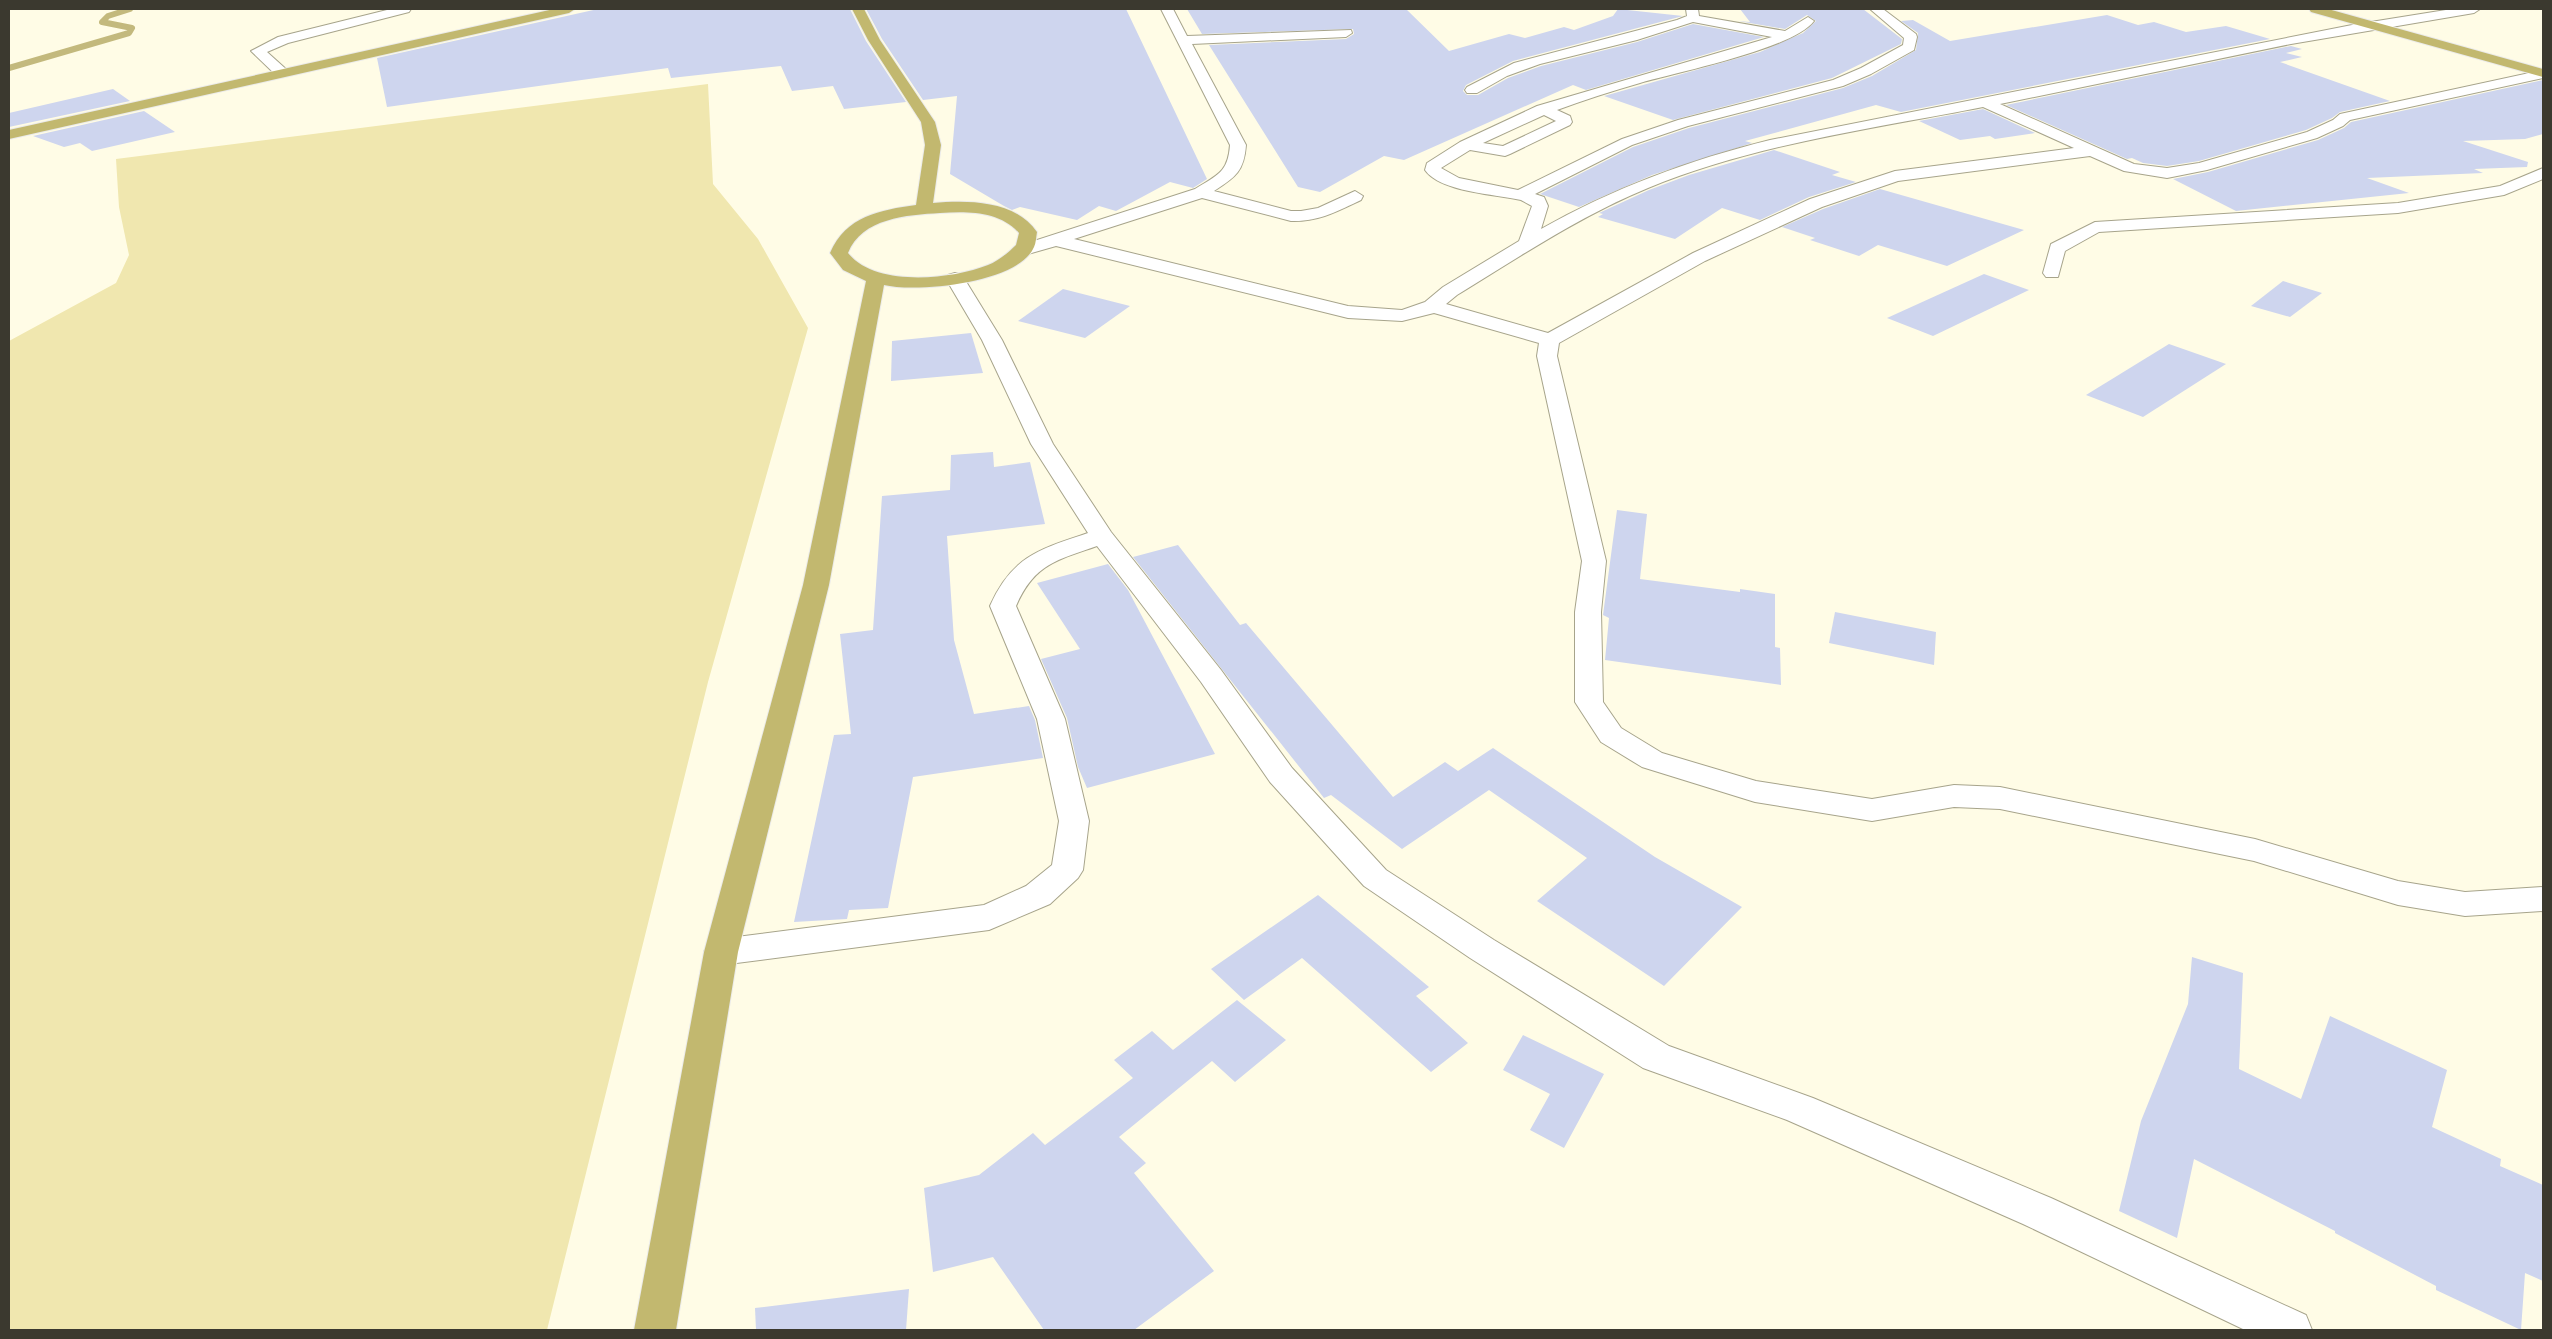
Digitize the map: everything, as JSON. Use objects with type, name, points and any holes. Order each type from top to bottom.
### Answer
[{"type":"main road","points":[[9,135],[569,9]]},
{"type":"main road","points":[[858,9],[874,40],[928,122],[933,145],[924,208]]},
{"type":"main road","points":[[2315,9],[2543,74]]},
{"type":"main road","points":[[2352,9],[2543,63]]},
{"type":"main road","points":[[924,208],[972,208],[1008,216],[1023,225],[1028,232],[1028,240],[1021,251],[1007,263],[992,269],[955,279],[914,282],[876,278],[862,274],[842,261],[839,253],[845,238],[854,230],[881,217],[924,208]]},
{"type":"main road","points":[[655,1330],[721,952],[816,585],[876,278]]},
{"type":"street","points":[[282,74],[258,51],[283,40],[405,9]]},
{"type":"street","points":[[1021,251],[1201,193],[1225,177],[1237,162],[1238,145],[1167,9]]},
{"type":"street","points":[[1521,196],[1627,142],[1683,123],[1838,83],[1866,71],[1909,47],[1911,37],[1876,9]]},
{"type":"street","points":[[1055,240],[1348,312],[1377,316],[1404,316],[1432,306],[1450,291],[1527,245],[1642,185],[1708,161],[1804,136],[1986,102],[2369,24],[2474,9]]},
{"type":"street","points":[[1472,90],[1489,78],[1518,66],[1654,32],[1692,14],[1786,36]]},
{"type":"street","points":[[1527,245],[1540,206],[1538,201],[1447,180],[1433,170],[1433,166],[1465,144],[1542,109],[1580,95],[1739,52],[1786,36],[1808,21]]},
{"type":"street","points":[[1183,40],[1346,33]]},
{"type":"street","points":[[1986,102],[2130,168],[2167,173],[2201,166],[2312,135],[2338,123],[2345,117],[2543,74]]},
{"type":"street","points":[[1465,144],[1506,151],[1565,122],[1565,119],[1542,109]]},
{"type":"street","points":[[1432,306],[1550,340],[1699,257],[1833,197],[1895,176],[2090,151]]},
{"type":"street","points":[[2052,273],[2057,248],[2095,227],[2398,208],[2504,190],[2543,173]]},
{"type":"street","points":[[1201,193],[1291,216],[1306,217],[1316,216],[1355,196]]},
{"type":"street","points":[[955,279],[992,340],[1042,444],[1102,536],[1211,676],[1281,775],[1375,878],[1490,954],[1656,1057],[1800,1109],[2037,1211],[2291,1330]]},
{"type":"street","points":[[1550,340],[1547,356],[1594,561],[1588,612],[1588,702],[1610,735],[1652,760],[1755,791],[1872,810],[1954,796],[2000,798],[2255,850],[2398,893],[2465,904],[2543,899]]},
{"type":"street","points":[[721,952],[989,917],[1038,895],[1067,870],[1074,821],[1051,720],[1002,606],[1009,588],[1020,572],[1037,560],[1102,536]]},
{"type":"shaded area","points":[[708,84],[713,184],[758,239],[808,328],[708,682],[547,1330],[9,1330],[9,341],[116,283],[129,255],[119,207],[116,159]]},
{"type":"building","points":[[598,9],[850,9],[866,41],[906,102],[844,109],[833,86],[792,91],[781,66],[671,78],[668,68],[387,107],[377,58]]},
{"type":"building","points":[[866,9],[1126,9],[1207,179],[1193,188],[1170,182],[1116,211],[1099,206],[1077,220],[1020,207],[1012,210],[950,174],[957,96],[923,100],[882,39]]},
{"type":"building","points":[[1187,9],[1406,9],[1449,51],[1509,34],[1525,38],[1564,27],[1574,30],[1613,16],[1618,9],[1683,16],[1513,61],[1466,85],[1463,91],[1467,95],[1478,95],[1508,78],[1541,66],[1637,42],[1693,24],[1764,37],[1586,90],[1573,85],[1404,160],[1384,156],[1320,192],[1298,187],[1209,45],[1346,39],[1354,34],[1353,29],[1202,34]]},
{"type":"building","points":[[1740,9],[1863,9],[1902,39],[1901,44],[1832,78],[1673,120],[1604,96],[1760,52],[1803,33],[1816,21],[1807,15],[1785,29],[1738,21],[1750,22]]},
{"type":"building","points":[[2107,15],[2138,25],[2154,22],[2186,32],[2226,26],[2270,39],[1901,112],[1876,105],[1745,141],[1752,143],[1652,175],[1579,207],[1540,194],[1633,147],[1689,128],[1843,88],[1872,76],[1916,50],[1918,33],[1901,21],[1913,20],[1950,41]]},
{"type":"building","points":[[2291,46],[2302,49],[2286,53],[2302,57],[2280,62],[2390,101],[2340,112],[2332,118],[2306,130],[2199,161],[2167,166],[2143,163],[2132,158],[2127,159],[2006,105]]},
{"type":"building","points":[[2543,80],[2543,134],[2525,139],[2463,141],[2528,162],[2527,167],[2474,169],[2483,173],[2367,178],[2409,193],[2236,211],[2173,179],[2208,172],[2318,140],[2344,128],[2351,122]]},
{"type":"building","points":[[113,89],[130,101],[9,127],[9,113]]},
{"type":"building","points":[[1983,109],[2035,133],[1995,139],[1990,136],[1960,140],[1919,121]]},
{"type":"building","points":[[144,111],[175,132],[92,151],[80,143],[64,147],[33,136]]},
{"type":"building","points":[[1774,150],[1840,172],[1832,175],[1856,182],[1809,197],[1760,220],[1722,208],[1675,239],[1598,217],[1603,214],[1599,213],[1649,190],[1689,175]]},
{"type":"building","points":[[1880,189],[2024,230],[1947,266],[1878,245],[1859,256],[1810,240],[1815,238],[1782,227],[1823,209]]},
{"type":"building","points":[[1984,274],[2029,290],[1933,336],[1887,318]]},
{"type":"building","points":[[2283,281],[2322,293],[2290,317],[2251,306]]},
{"type":"building","points":[[1063,289],[1130,306],[1085,338],[1018,321]]},
{"type":"building","points":[[971,333],[983,373],[891,381],[892,341]]},
{"type":"building","points":[[2169,344],[2226,364],[2143,417],[2086,395]]},
{"type":"building","points":[[993,452],[994,467],[1030,462],[1045,524],[947,536],[954,640],[974,714],[1029,706],[1035,720],[1043,758],[913,777],[888,908],[849,910],[847,919],[794,922],[834,735],[851,734],[840,634],[873,630],[882,496],[950,490],[951,455]]},
{"type":"building","points":[[1617,510],[1647,514],[1640,579],[1740,592],[1740,589],[1775,594],[1775,647],[1780,648],[1781,685],[1605,660],[1609,618],[1603,615]]},
{"type":"building","points":[[1178,545],[1240,625],[1246,623],[1393,797],[1445,762],[1458,771],[1493,748],[1655,857],[1742,907],[1664,986],[1537,901],[1587,858],[1489,790],[1402,849],[1331,795],[1324,798],[1133,557]]},
{"type":"building","points":[[1108,564],[1128,590],[1215,754],[1087,788],[1078,767],[1067,718],[1041,659],[1080,649],[1037,583]]},
{"type":"building","points":[[1835,612],[1936,632],[1934,665],[1829,643]]},
{"type":"building","points":[[1318,895],[1429,987],[1416,996],[1468,1043],[1431,1072],[1302,958],[1244,1000],[1211,969]]},
{"type":"building","points":[[2192,957],[2243,973],[2239,1069],[2301,1099],[2330,1016],[2447,1070],[2432,1127],[2501,1159],[2500,1166],[2543,1185],[2543,1281],[2525,1273],[2521,1330],[2436,1290],[2436,1286],[2335,1233],[2335,1231],[2194,1159],[2177,1238],[2119,1211],[2141,1121],[2188,1004]]},
{"type":"building","points":[[1237,1000],[1286,1040],[1235,1082],[1212,1061],[1119,1137],[1146,1163],[1134,1173],[1214,1271],[1134,1330],[1044,1330],[993,1257],[933,1272],[924,1188],[979,1175],[1033,1133],[1045,1145],[1133,1078],[1114,1060],[1152,1031],[1173,1050]]},
{"type":"building","points":[[1523,1035],[1604,1074],[1564,1148],[1530,1130],[1550,1094],[1503,1070]]},
{"type":"building","points":[[909,1289],[906,1330],[756,1330],[755,1308]]},
{"type":"waterway","points":[[9,68],[129,33],[132,28],[102,22],[108,16],[130,9]]}]
